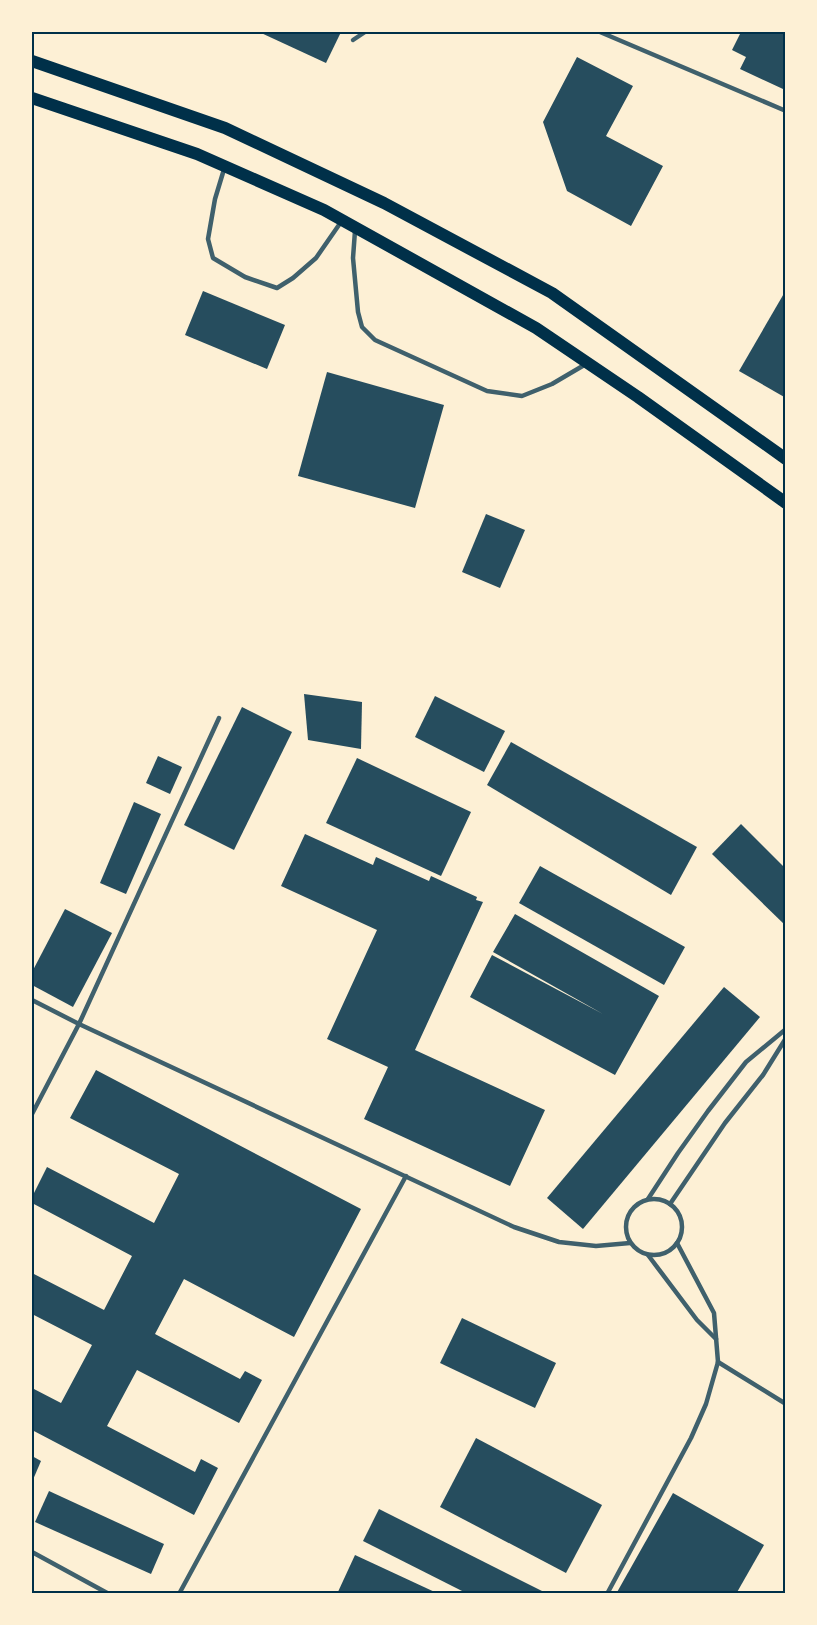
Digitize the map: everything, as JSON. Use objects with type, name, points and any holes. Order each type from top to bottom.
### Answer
[{"type":"main road","points":[[32,61],[225,128],[384,203],[552,293],[786,459]]},
{"type":"main road","points":[[32,98],[197,154],[324,210],[536,328],[638,397],[786,503]]},
{"type":"lane","points":[[353,40],[365,32]]},
{"type":"lane","points":[[600,32],[786,111]]},
{"type":"lane","points":[[225,166],[214,199],[208,239],[213,258],[245,277],[277,288],[293,278],[316,258],[342,220]]},
{"type":"lane","points":[[356,228],[353,258],[358,312],[362,327],[375,340],[487,391],[522,396],[552,384],[588,363]]},
{"type":"lane","points":[[32,1114],[79,1024],[219,718]]},
{"type":"lane","points":[[32,1000],[514,1227],[559,1242],[596,1246],[630,1243]]},
{"type":"lane","points":[[648,1199],[702,1119],[746,1062],[786,1029]]},
{"type":"lane","points":[[670,1204],[725,1123],[763,1075],[786,1038]]},
{"type":"lane","points":[[179,1593],[406,1176]]},
{"type":"lane","points":[[648,1255],[659,1255],[670,1251],[682,1232],[682,1222],[678,1211],[660,1199],[648,1199],[638,1203],[630,1211],[626,1221],[626,1232],[630,1243],[648,1255],[697,1320],[716,1339]]},
{"type":"lane","points":[[607,1593],[691,1438],[706,1404],[718,1362],[714,1313],[677,1243]]},
{"type":"lane","points":[[718,1362],[786,1404]]},
{"type":"lane","points":[[32,1552],[109,1593]]},
{"type":"building","points":[[259,32],[341,32],[326,63]]},
{"type":"building","points":[[741,32],[786,32],[786,83],[783,89],[740,69],[746,57],[732,50]]},
{"type":"building","points":[[577,57],[633,86],[606,136],[663,166],[631,226],[567,191],[543,122]]},
{"type":"building","points":[[786,290],[786,398],[739,371]]},
{"type":"building","points":[[203,291],[285,325],[267,369],[185,335]]},
{"type":"building","points":[[327,372],[444,405],[415,508],[298,476]]},
{"type":"building","points":[[486,514],[525,530],[500,588],[462,572]]},
{"type":"building","points":[[304,694],[362,702],[361,749],[308,740]]},
{"type":"building","points":[[435,696],[505,731],[484,772],[415,737]]},
{"type":"building","points":[[242,707],[292,732],[234,850],[184,825]]},
{"type":"building","points":[[511,742],[697,847],[671,895],[487,785]]},
{"type":"building","points":[[158,756],[182,767],[170,794],[146,783]]},
{"type":"building","points":[[357,758],[471,812],[441,876],[326,823]]},
{"type":"building","points":[[134,802],[161,814],[126,894],[100,883]]},
{"type":"building","points":[[741,824],[786,869],[786,926],[712,854]]},
{"type":"building","points":[[305,834],[373,865],[376,857],[429,881],[431,876],[483,902],[415,1050],[545,1110],[510,1186],[364,1119],[388,1067],[327,1039],[377,930],[281,886]]},
{"type":"building","points":[[540,866],[685,947],[664,985],[519,903]]},
{"type":"building","points":[[65,909],[112,933],[73,1007],[32,985],[32,972]]},
{"type":"building","points":[[515,914],[659,996],[615,1075],[470,997],[492,955],[603,1014],[493,952]]},
{"type":"building","points":[[724,987],[760,1017],[583,1229],[547,1198]]},
{"type":"building","points":[[96,1070],[361,1209],[294,1337],[184,1279],[155,1334],[240,1379],[245,1371],[262,1380],[239,1423],[137,1370],[107,1426],[195,1472],[201,1459],[218,1468],[194,1515],[32,1430],[32,1388],[61,1403],[92,1345],[32,1314],[32,1273],[104,1310],[132,1256],[32,1203],[32,1197],[47,1167],[154,1223],[179,1174],[70,1118]]},
{"type":"building","points":[[462,1318],[556,1363],[535,1408],[440,1363]]},
{"type":"building","points":[[476,1438],[602,1505],[566,1573],[440,1507]]},
{"type":"building","points":[[32,1456],[41,1461],[32,1482]]},
{"type":"building","points":[[49,1491],[164,1544],[151,1574],[35,1522]]},
{"type":"building","points":[[673,1493],[764,1545],[736,1594],[616,1594]]},
{"type":"building","points":[[379,1509],[548,1594],[468,1594],[363,1541]]},
{"type":"building","points":[[355,1555],[439,1594],[337,1594]]}]
